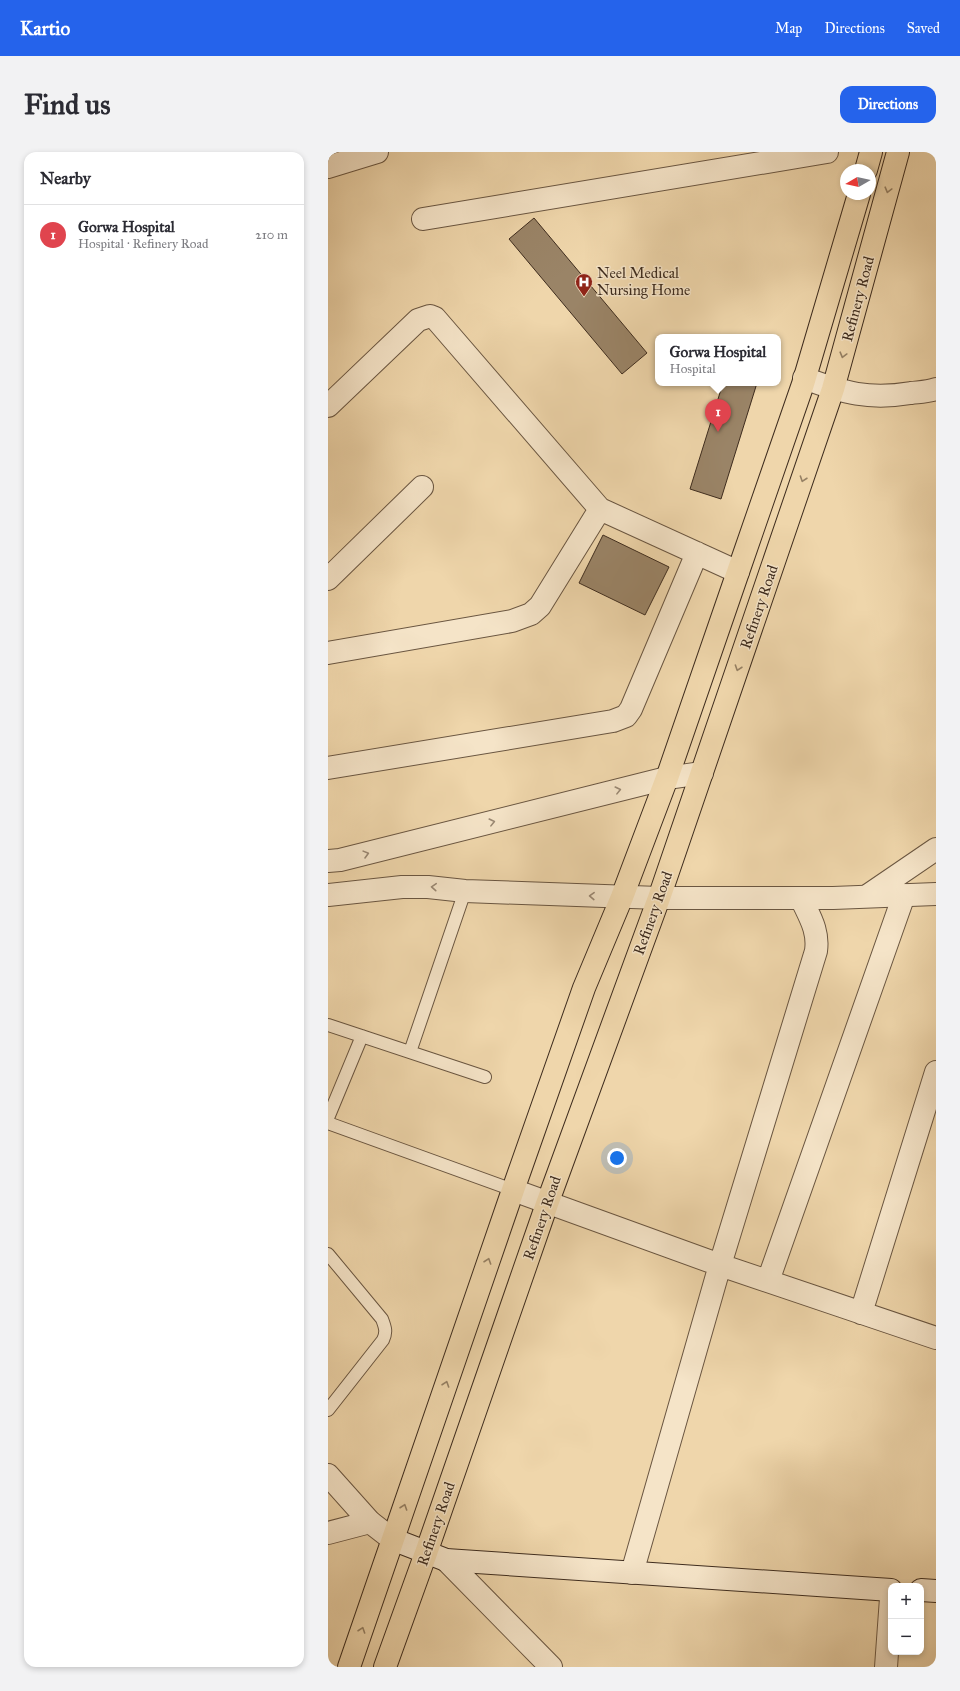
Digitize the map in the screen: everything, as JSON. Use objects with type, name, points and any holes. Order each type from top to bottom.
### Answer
[{"type":"main road","points":[[868,164],[871,152]]},
{"type":"main road","name":"Refinery Road","points":[[385,1667],[436,1556],[547,1204],[659,898],[833,389],[898,152]]},
{"type":"main road","name":"Refinery Road","points":[[349,1667],[392,1539],[584,988],[622,897],[667,778],[804,378],[857,200]]},
{"type":"street","points":[[328,167],[377,152]]},
{"type":"street","points":[[423,219],[827,152]]},
{"type":"street","points":[[328,406],[418,320],[430,316],[435,318],[600,508],[738,572]]},
{"type":"street","points":[[804,378],[833,389],[866,396],[935,394]]},
{"type":"street","points":[[328,579],[422,487]]},
{"type":"street","points":[[328,653],[512,621],[532,614],[540,606],[600,508]]},
{"type":"street","points":[[328,768],[613,721],[626,716],[631,709],[697,553]]},
{"type":"street","points":[[328,861],[340,860],[667,778],[702,774]]},
{"type":"street","points":[[867,896],[936,849]]},
{"type":"street","points":[[328,895],[428,887],[465,891],[659,898],[801,898],[936,894]]},
{"type":"street","points":[[768,1281],[904,895]]},
{"type":"street","points":[[632,1573],[720,1265],[816,951],[818,939],[815,928],[801,898]]},
{"type":"street","points":[[861,1313],[936,1072]]},
{"type":"street","points":[[513,1190],[547,1204],[720,1265],[936,1338]]},
{"type":"street","points":[[328,1475],[370,1522],[392,1539],[436,1556],[632,1573],[888,1590]]},
{"type":"street","points":[[328,1533],[370,1522]]},
{"type":"street","points":[[436,1556],[551,1667]]},
{"type":"street","points":[[924,1590],[936,1591]]},
{"type":"street","points":[[886,1667],[889,1619]]},
{"type":"lane","points":[[410,1052],[465,891]]},
{"type":"lane","points":[[328,1025],[485,1078]]},
{"type":"lane","points":[[328,1118],[362,1036]]},
{"type":"lane","points":[[328,1123],[513,1190]]},
{"type":"lane","points":[[328,1254],[382,1319],[386,1334],[383,1340],[328,1410]]},
{"type":"building","points":[[534,218],[647,353],[622,374],[509,239]]},
{"type":"building","points":[[722,386],[756,386],[721,499],[690,489]]},
{"type":"building","points":[[603,535],[669,567],[645,615],[579,583]]},
{"type":"place","name":"Neel Medical Nursing Home","points":[[584,297]]},
{"type":"place","name":"Gorwa Hospital","points":[[718,432]]}]
